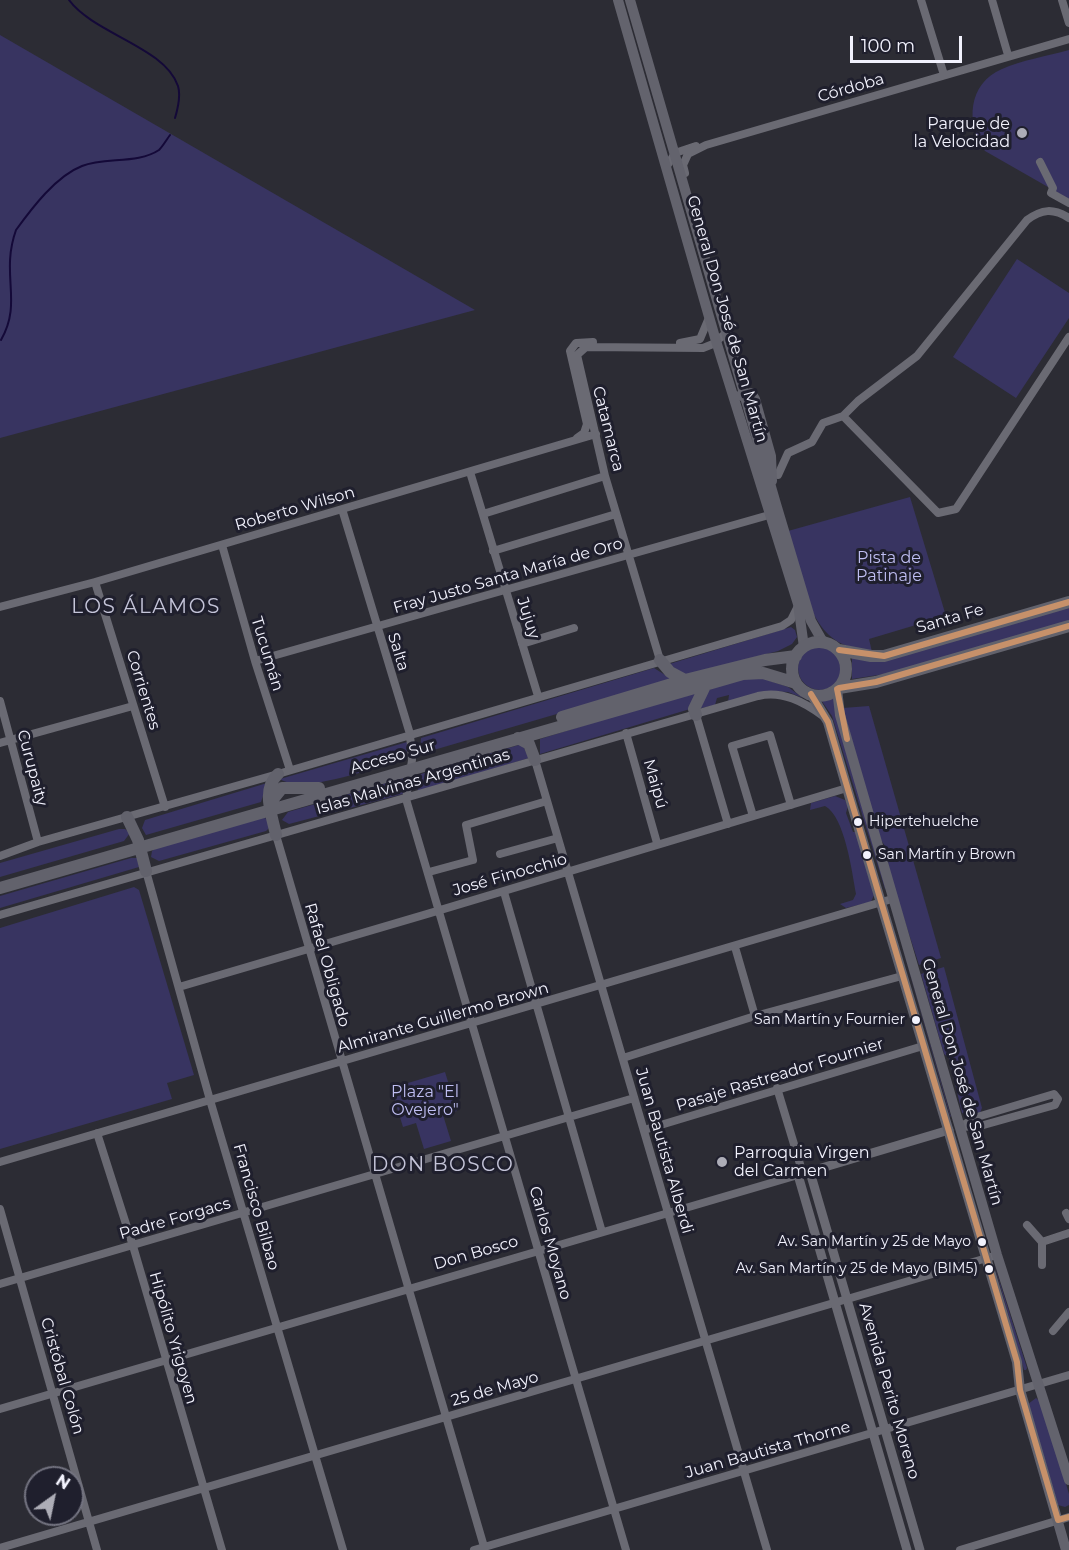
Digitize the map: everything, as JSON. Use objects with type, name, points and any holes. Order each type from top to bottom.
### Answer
[{"type":"main road","name":"General Don José de San Martín","points":[[618,0],[716,341],[739,395],[811,621],[823,642]]},
{"type":"main road","name":"General Don José de San Martín","points":[[630,0],[726,333],[769,515],[798,604],[800,652]]},
{"type":"main road","points":[[739,395],[750,393],[755,399],[771,456],[772,493]]},
{"type":"main road","name":"Santa Fe","points":[[839,650],[884,656],[1069,602]]},
{"type":"main road","points":[[838,689],[846,673],[846,665],[839,650],[823,642],[800,652],[792,670],[796,683],[811,694],[826,695],[838,689],[876,682],[1069,626]]},
{"type":"main road","name":"Acceso Sur","points":[[0,881],[139,844],[410,765],[685,680],[800,652]]},
{"type":"main road","points":[[660,660],[670,672],[685,680]]},
{"type":"main road","name":"Acceso Sur","points":[[270,806],[319,788],[518,738],[754,671],[776,675],[796,683]]},
{"type":"main road","points":[[696,715],[694,709],[706,684]]},
{"type":"main road","name":"General Don José de San Martín","points":[[838,689],[840,715],[892,899],[997,1255],[1069,1480]]},
{"type":"main road","name":"General Don José de San Martín","points":[[811,694],[828,722],[1017,1362],[1020,1390],[1064,1518],[1066,1550]]},
{"type":"main road","points":[[518,738],[529,744],[535,760]]},
{"type":"main road","points":[[276,835],[270,806],[269,785],[284,772]]},
{"type":"main road","points":[[127,816],[139,844],[146,871]]},
{"type":"main road","name":"Acceso Sur","points":[[0,888],[139,844]]},
{"type":"street","points":[[921,0],[944,75]]},
{"type":"street","points":[[992,0],[1008,55]]},
{"type":"street","points":[[1062,0],[1069,23]]},
{"type":"street","name":"Córdoba","points":[[675,153],[682,149],[1069,39]]},
{"type":"street","name":"Córdoba","points":[[694,224],[693,198],[683,165],[684,160],[693,150],[744,133]]},
{"type":"street","points":[[667,166],[675,153]]},
{"type":"street","points":[[1041,162],[1053,188],[1051,193],[1069,203]]},
{"type":"street","points":[[772,473],[778,475],[788,453],[812,442],[823,423],[843,416],[917,356],[1027,220],[1044,210],[1057,211],[1069,218]]},
{"type":"street","points":[[575,350],[582,342],[692,343],[703,335],[710,315]]},
{"type":"street","points":[[575,350],[586,347],[697,348],[716,341],[726,333]]},
{"type":"street","points":[[843,416],[938,513],[956,509],[1069,337]]},
{"type":"street","name":"Catamarca","points":[[575,350],[605,476],[660,660]]},
{"type":"street","name":"Catamarca","points":[[569,442],[584,433],[587,424],[570,358],[575,350]]},
{"type":"street","name":"Roberto Wilson","points":[[0,607],[95,582],[596,434]]},
{"type":"street","name":"Jujuy","points":[[470,472],[538,696]]},
{"type":"street","points":[[483,514],[605,476]]},
{"type":"street","name":"Salta","points":[[342,509],[376,628],[410,734],[410,765]]},
{"type":"street","points":[[493,551],[616,514]]},
{"type":"street","name":"Fray Justo Santa María de Oro","points":[[255,661],[769,515]]},
{"type":"street","name":"Tucumán","points":[[222,545],[284,772]]},
{"type":"street","name":"Corrientes","points":[[95,582],[165,807]]},
{"type":"street","points":[[0,856],[38,842],[782,626],[795,615],[798,604]]},
{"type":"street","points":[[522,644],[574,628]]},
{"type":"street","name":"Islas Malvinas Argentinas","points":[[0,915],[146,871],[406,799],[626,733],[767,694],[801,701],[828,722]]},
{"type":"street","name":"Curupaity","points":[[0,701],[38,842]]},
{"type":"street","points":[[0,743],[133,706]]},
{"type":"street","points":[[696,715],[728,824]]},
{"type":"street","name":"Maipú","points":[[626,733],[657,843]]},
{"type":"street","points":[[753,816],[732,746],[770,735],[791,805]]},
{"type":"street","name":"Juan Bautista Alberdi","points":[[535,760],[766,1550]]},
{"type":"street","name":"Carlos Moyano","points":[[410,765],[406,799],[626,1550]]},
{"type":"street","name":"José Finocchio","points":[[179,987],[847,788]]},
{"type":"street","points":[[429,872],[474,860],[466,825],[547,801]]},
{"type":"street","name":"Rafael Obligado","points":[[276,835],[485,1548]]},
{"type":"street","points":[[500,854],[558,838]]},
{"type":"street","name":"Francisco Bilbao","points":[[146,871],[210,1100],[344,1550]]},
{"type":"street","points":[[504,892],[602,1232]]},
{"type":"street","name":"Almirante Guillermo Brown","points":[[0,1162],[892,899]]},
{"type":"street","points":[[735,947],[755,1016]]},
{"type":"street","points":[[623,1058],[755,1016],[902,976]]},
{"type":"street","name":"Pasaje Rastreador Fournier","points":[[644,1130],[777,1088],[923,1046]]},
{"type":"street","name":"Avenida Perito Moreno","points":[[777,1088],[847,1299],[921,1550]]},
{"type":"street","name":"Don Bosco","points":[[0,1409],[949,1130],[980,1126],[1055,1105],[1058,1098],[1052,1094],[977,1117],[960,1127]]},
{"type":"street","name":"Padre Forgacs","points":[[0,1284],[376,1176],[634,1098]]},
{"type":"street","name":"Hipólito Yrigoyen","points":[[97,1133],[133,1246],[222,1550]]},
{"type":"street","name":"Avenida Perito Moreno","points":[[804,1173],[835,1303],[908,1550]]},
{"type":"street","name":"Cristóbal Colón","points":[[0,1209],[97,1550]]},
{"type":"street","points":[[1027,1225],[1042,1242],[1042,1264]]},
{"type":"street","points":[[1042,1242],[1069,1233]]},
{"type":"street","name":"25 de Mayo","points":[[0,1548],[997,1255]]},
{"type":"street","points":[[1053,1330],[1067,1310]]},
{"type":"street","name":"Juan Bautista Thorne","points":[[474,1550],[1069,1375]]},
{"type":"street","points":[[960,1550],[1064,1518]]},
{"type":"green space","points":[[0,35],[475,310],[0,438]]},
{"type":"green space","name":"Parque de la Velocidad","points":[[1069,50],[1069,199],[985,151],[974,129],[973,105],[982,84],[991,75],[1018,63]]},
{"type":"green space","points":[[1017,259],[1069,293],[1069,318],[1016,398],[953,357]]},
{"type":"green space","name":"Pista de Patinaje","points":[[910,497],[946,616],[869,639],[872,652],[848,646],[832,637],[821,626],[813,612],[806,596],[788,531]]},
{"type":"green space","points":[[1069,607],[1069,621],[891,673],[852,679],[852,658]]},
{"type":"green space","points":[[791,627],[795,630],[797,637],[792,644],[778,651],[684,676],[666,665]]},
{"type":"green space","points":[[820,646],[835,653],[842,668],[835,683],[820,690],[805,683],[798,668],[805,653]]},
{"type":"green space","points":[[654,668],[673,680],[420,754],[421,738]]},
{"type":"green space","points":[[756,676],[788,687],[803,698],[788,692],[768,691],[728,702],[729,695],[717,698],[715,705],[698,709],[709,688]]},
{"type":"green space","points":[[696,691],[690,709],[540,754],[540,739]]},
{"type":"green space","points":[[837,698],[885,889],[832,716],[821,700]]},
{"type":"green space","points":[[869,706],[941,958],[919,965],[888,869],[887,853],[879,838],[843,708]]},
{"type":"green space","points":[[407,742],[407,758],[361,772],[306,784],[291,783],[280,779]]},
{"type":"green space","points":[[522,744],[529,758],[418,792],[417,778],[421,774]]},
{"type":"green space","points":[[403,778],[403,794],[289,824],[282,820],[288,812]]},
{"type":"green space","points":[[267,783],[261,802],[146,835],[142,828],[145,820]]},
{"type":"green space","points":[[835,796],[845,800],[848,806],[846,813],[853,832],[856,832],[874,895],[871,902],[846,908],[840,904],[853,900],[856,894],[843,833],[832,812],[825,806],[810,810],[811,803]]},
{"type":"green space","points":[[262,817],[267,819],[269,828],[266,831],[159,861],[151,857],[152,851],[156,848]]},
{"type":"green space","points":[[125,829],[130,833],[124,841],[0,877],[0,863]]},
{"type":"green space","points":[[137,858],[139,867],[0,908],[0,896]]},
{"type":"green space","points":[[134,887],[139,890],[194,1075],[167,1083],[172,1099],[0,1149],[0,928]]},
{"type":"green space","points":[[891,907],[951,1117],[950,1116]]},
{"type":"green space","points":[[944,967],[982,1108],[980,1113],[970,1116],[962,1113],[949,1058],[944,1054],[921,974]]},
{"type":"green space","name":"Plaza \"El Ovejero\"","points":[[445,1072],[457,1111],[443,1115],[451,1141],[424,1149],[416,1123],[403,1127],[391,1088]]},
{"type":"green space","points":[[994,1264],[1027,1368],[1026,1370],[1024,1370]]},
{"type":"green space","points":[[1036,1398],[1042,1403],[1069,1494],[1069,1505],[1065,1507],[1058,1505],[1028,1404]]},
{"type":"waterway","points":[[69,0],[80,12],[159,61],[171,73],[179,90],[175,118]]},
{"type":"waterway","points":[[1,340],[10,313],[10,261],[16,230],[37,203],[54,185],[72,171],[91,163],[131,159],[151,154],[159,150],[170,135]]},
{"type":"transit line","points":[[839,650],[884,656],[1069,602]]},
{"type":"transit line","points":[[839,688],[876,682],[1069,626]]},
{"type":"transit line","points":[[837,689],[847,739]]},
{"type":"transit line","points":[[811,694],[828,722],[1017,1362],[1020,1390],[1058,1520],[1069,1517]]},
{"type":"place","name":"Parque de la Velocidad","points":[[1022,133]]},
{"type":"place","name":"Hipertehuelche","points":[[858,822]]},
{"type":"place","name":"San Martín y Brown","points":[[867,855]]},
{"type":"place","name":"San Martín y Fournier","points":[[916,1020]]},
{"type":"place","name":"Parroquia Virgen del Carmen","points":[[722,1162]]},
{"type":"place","name":"Av. San Martín y 25 de Mayo","points":[[982,1242]]},
{"type":"place","name":"Av. San Martín y 25 de Mayo (BIM5)","points":[[989,1269]]},
{"type":"district","name":"LOS ÁLAMOS","points":[[146,607]]},
{"type":"district","name":"DON BOSCO","points":[[443,1165]]}]
